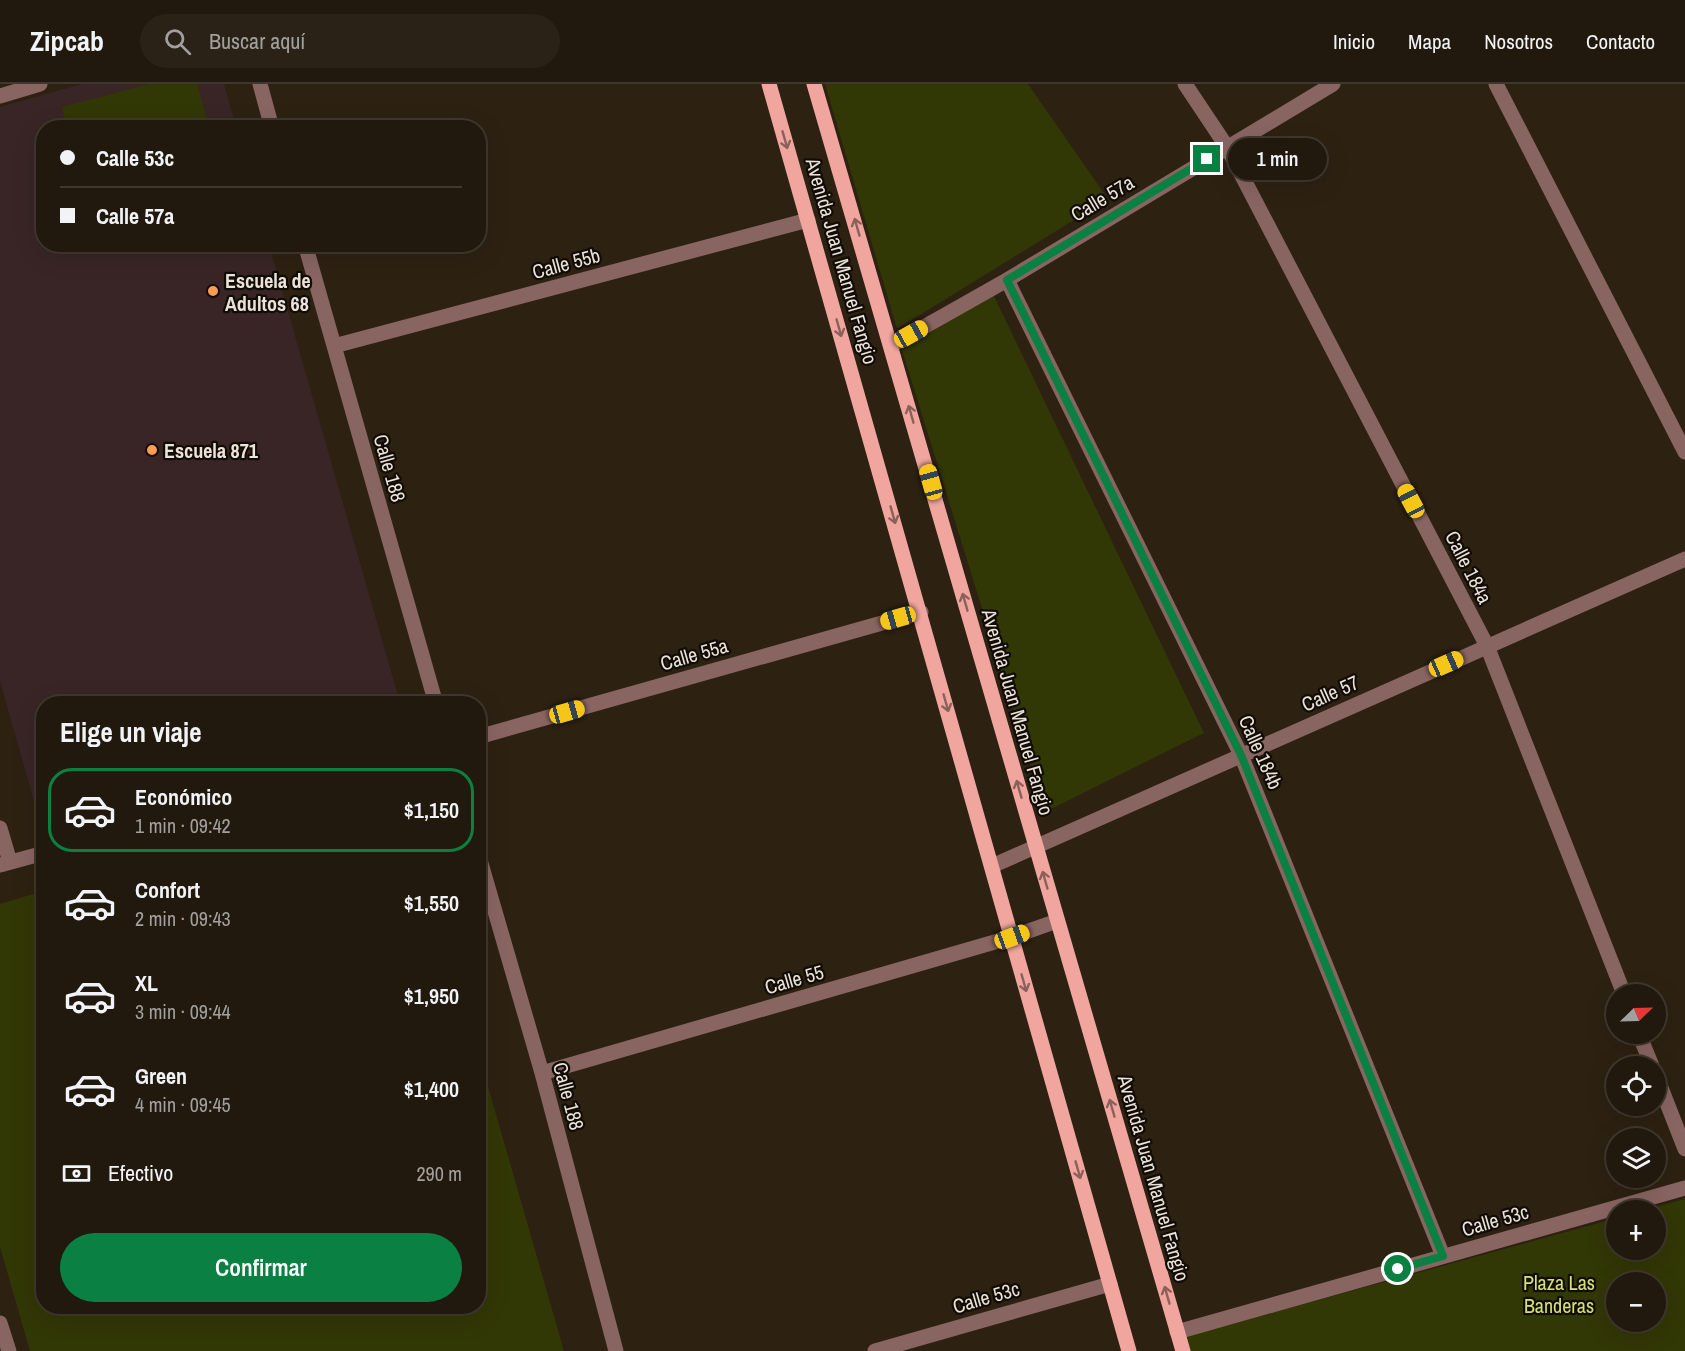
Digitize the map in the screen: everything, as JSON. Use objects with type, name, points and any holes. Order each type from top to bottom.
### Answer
[{"type":"main road","name":"Avenida Juan Manuel Fangio","points":[[769,84],[921,612],[1129,1351]]},
{"type":"main road","name":"Avenida Juan Manuel Fangio","points":[[814,84],[892,345],[1035,846],[1183,1351]]},
{"type":"street","points":[[0,96],[40,84]]},
{"type":"street","points":[[260,84],[270,120]]},
{"type":"street","name":"Calle 184a","points":[[1185,84],[1227,147],[1487,646],[1620,984]]},
{"type":"street","name":"Calle 57a","points":[[892,345],[1007,280],[1333,84]]},
{"type":"street","points":[[1496,84],[1685,452]]},
{"type":"street","name":"Calle 55b","points":[[334,346],[808,220]]},
{"type":"street","name":"Calle 188","points":[[307,252],[434,696]]},
{"type":"street","name":"Calle 184b","points":[[1007,280],[1241,755],[1443,1256]]},
{"type":"street","name":"Calle 57","points":[[992,866],[1685,559]]},
{"type":"street","name":"Calle 55a","points":[[486,735],[921,612]]},
{"type":"street","points":[[0,828],[5,864],[36,855]]},
{"type":"street","name":"Calle 188","points":[[486,880],[542,1073],[616,1351]]},
{"type":"street","name":"Calle 55","points":[[542,1073],[1012,937],[1057,921]]},
{"type":"street","points":[[1666,1101],[1685,1149]]},
{"type":"street","name":"Calle 53c","points":[[1177,1332],[1685,1188]]},
{"type":"street","name":"Calle 53c","points":[[875,1351],[1110,1284]]},
{"type":"street","points":[[0,1323],[9,1351]]},
{"type":"shaded area","points":[[82,84],[224,84],[234,120],[36,120],[36,252],[271,252],[398,696],[36,696],[36,808],[0,681],[0,107]]},
{"type":"green space","points":[[149,84],[197,84],[207,120],[65,120],[62,107]]},
{"type":"green space","points":[[825,84],[1028,84],[1108,199],[897,329]]},
{"type":"green space","points":[[993,294],[1204,733],[1045,812],[902,350]]},
{"type":"green space","points":[[36,893],[36,1314],[486,1314],[486,1079],[564,1351],[30,1351],[0,1247],[0,904]]},
{"type":"green space","name":"Plaza Las Banderas","points":[[1685,1199],[1685,1351],[1188,1351],[1184,1337],[1606,1221],[1606,1260],[1666,1260],[1666,1204]]},
{"type":"place","name":"Escuela de Adultos 68","points":[[213,291]]},
{"type":"place","name":"Escuela 871","points":[[152,450]]},
{"type":"route","points":[[1207,159],[1007,280],[1241,755],[1443,1256],[1398,1269]]}]
